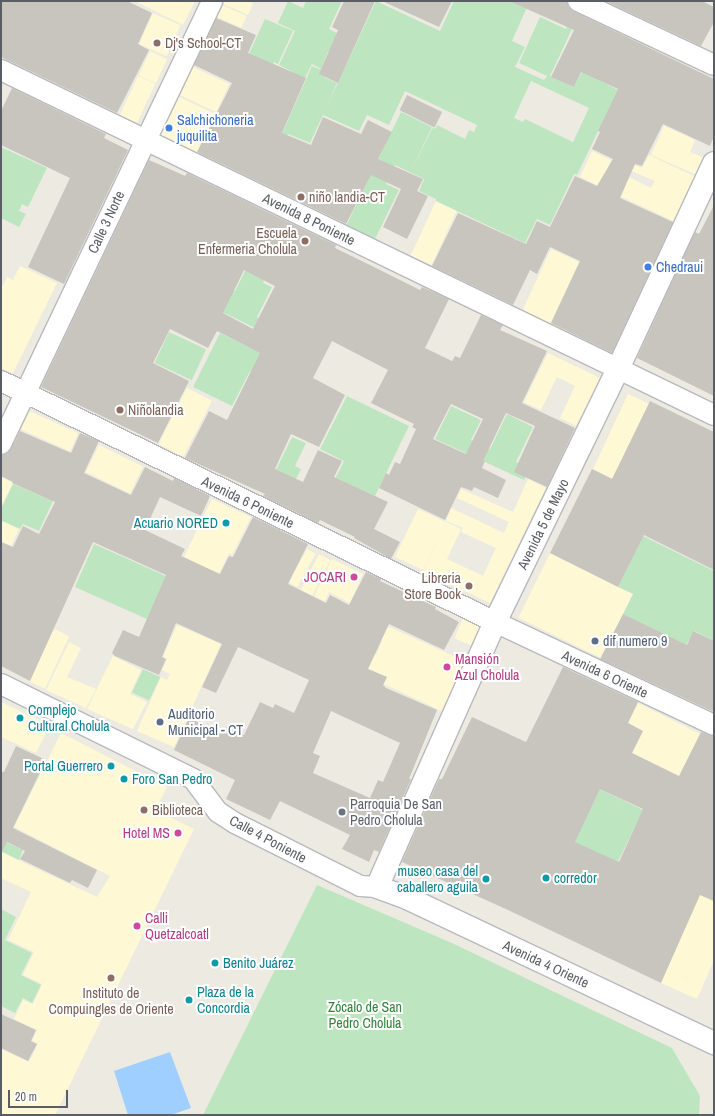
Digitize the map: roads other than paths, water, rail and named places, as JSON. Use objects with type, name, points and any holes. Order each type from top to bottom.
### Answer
[{"type":"street","name":"Calle 3 Norte","points":[[1,444],[212,1]]},
{"type":"street","points":[[578,1],[714,65]]},
{"type":"street","name":"Avenida 8 Poniente","points":[[1,70],[714,415]]},
{"type":"street","name":"Avenida 5 de Mayo","points":[[377,887],[495,622],[618,369],[714,163]]},
{"type":"street","name":"Avenida 6 Poniente","points":[[1,381],[495,622]]},
{"type":"street","name":"Avenida 6 Oriente","points":[[495,622],[714,725]]},
{"type":"street","name":"Calle 4 Poniente","points":[[1,684],[193,779],[218,812],[235,824],[360,886],[377,887]]},
{"type":"street","name":"Avenida 4 Oriente","points":[[377,887],[408,898],[714,1043]]},
{"type":"water","points":[[170,1052],[191,1108],[171,1115],[128,1115],[114,1071]]},
{"type":"place","name":"Dj's School-CT","points":[[157,43]]},
{"type":"place","name":"Salchichoneria juquilita","points":[[169,128]]},
{"type":"place","name":"niño landia-CT","points":[[301,197]]},
{"type":"place","name":"Escuela Enfermeria Cholula","points":[[305,241]]},
{"type":"place","name":"Chedraui","points":[[648,267]]},
{"type":"place","name":"Niñolandia","points":[[120,410]]},
{"type":"place","name":"Acuario NORED","points":[[226,523]]},
{"type":"place","name":"JOCARI","points":[[354,577]]},
{"type":"place","name":"Libreria Store Book","points":[[469,586]]},
{"type":"place","name":"dif numero 9","points":[[595,641]]},
{"type":"place","name":"Mansión Azul Cholula","points":[[447,667]]},
{"type":"place","name":"Complejo Cultural Cholula","points":[[20,718]]},
{"type":"place","name":"Auditorio Municipal - CT","points":[[160,722]]},
{"type":"place","name":"Portal Guerrero","points":[[111,766]]},
{"type":"place","name":"Foro San Pedro","points":[[124,779]]},
{"type":"place","name":"Biblioteca","points":[[144,810]]},
{"type":"place","name":"Parroquia De San Pedro Cholula","points":[[342,812]]},
{"type":"place","name":"Hotel MS","points":[[178,833]]},
{"type":"place","name":"corredor","points":[[546,878]]},
{"type":"place","name":"museo casa del caballero aguila","points":[[486,879]]},
{"type":"place","name":"Calli Quetzalcoatl","points":[[137,926]]},
{"type":"place","name":"Benito Juárez","points":[[215,963]]},
{"type":"place","name":"Instituto de Compuingles de Oriente","points":[[111,978]]},
{"type":"place","name":"Plaza de la Concordia","points":[[189,1000]]},
{"type":"park label","name":"Zócalo de San Pedro Cholula","points":[[365,1016]]}]
